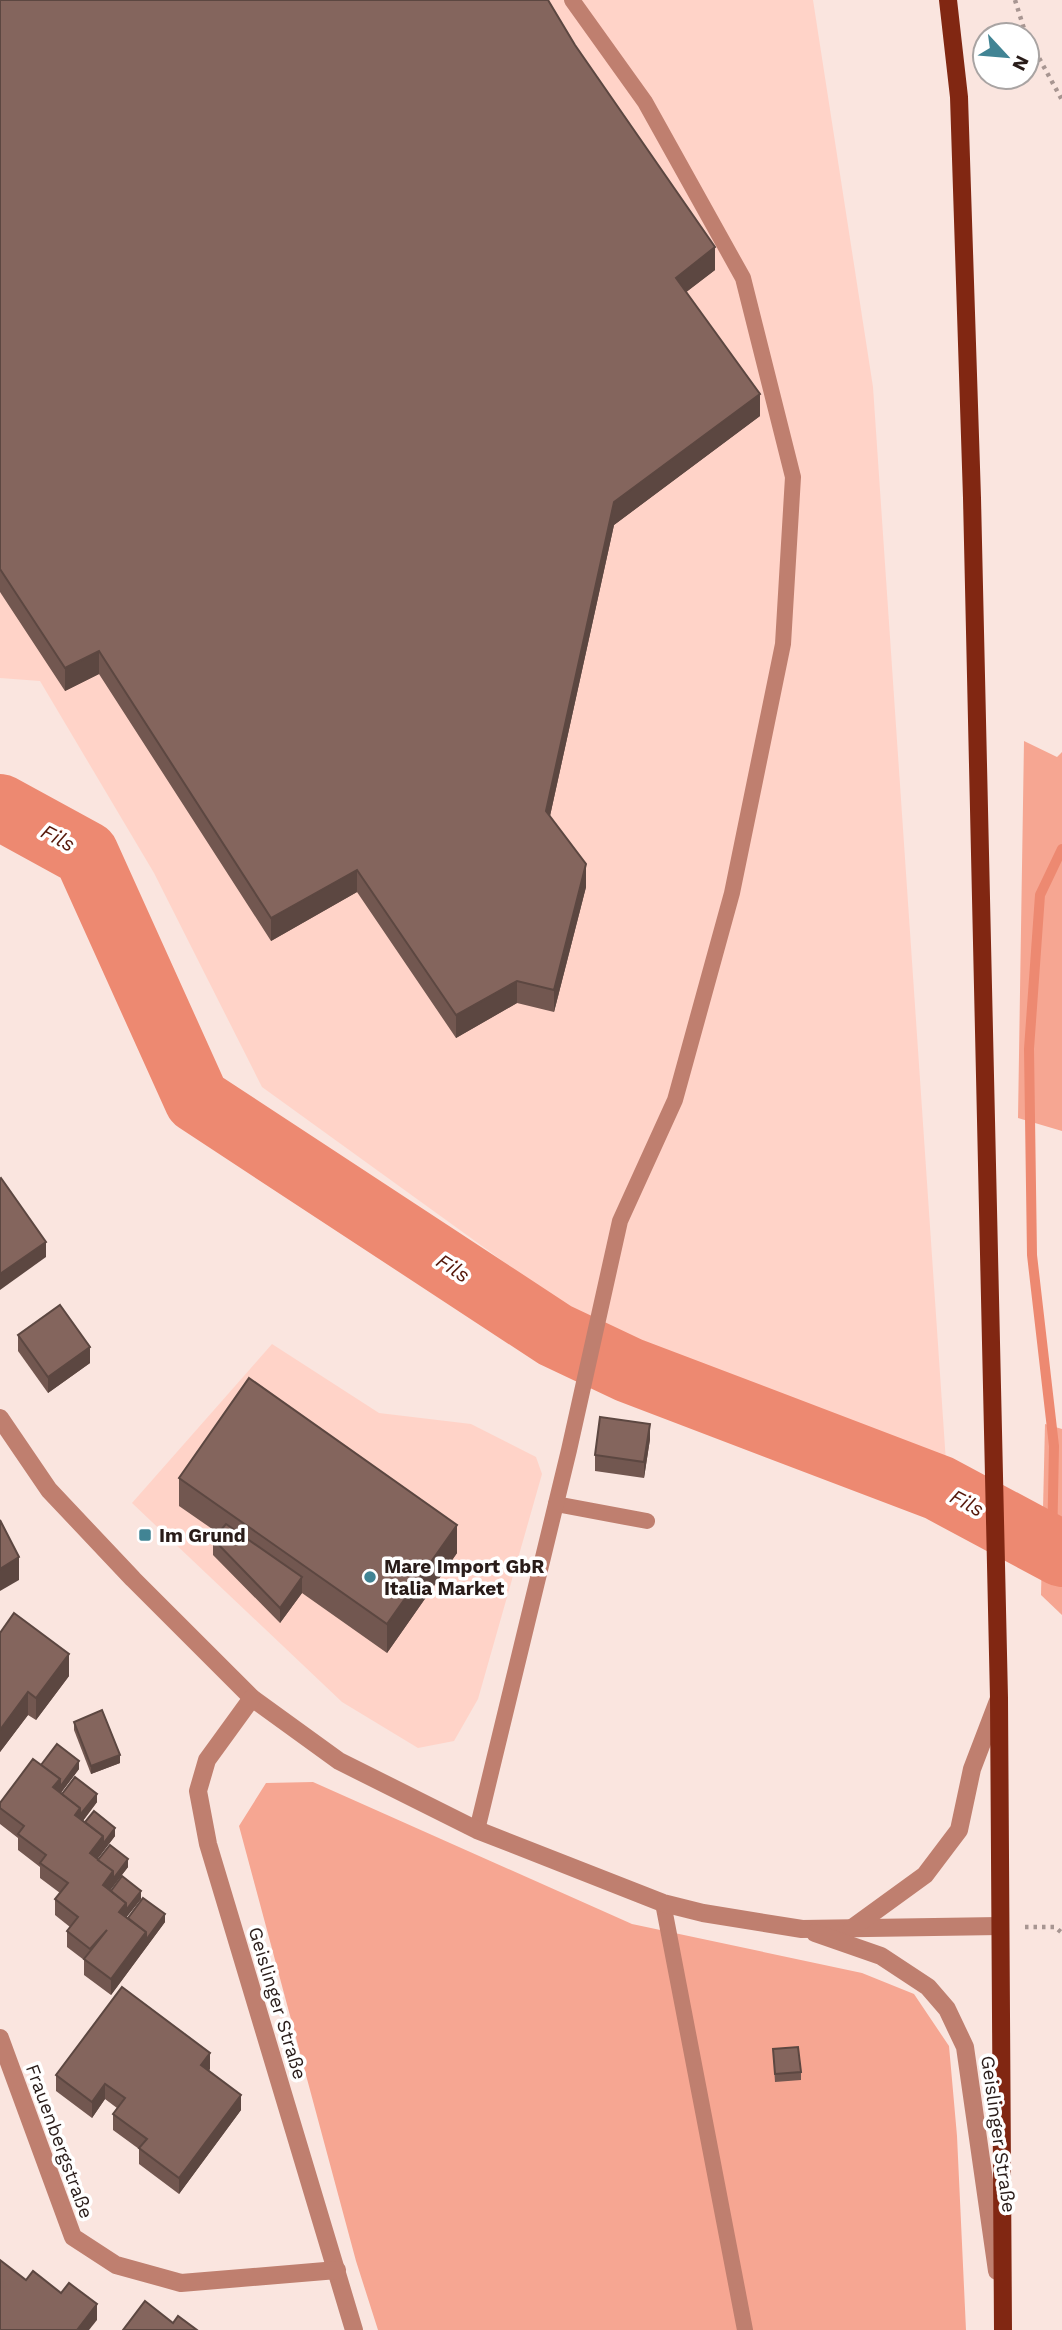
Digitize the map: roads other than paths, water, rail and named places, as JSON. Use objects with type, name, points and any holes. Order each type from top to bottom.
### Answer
[{"type":"main road","points":[[948,0],[959,97],[972,498],[999,1698],[1003,2330]]},
{"type":"street","name":"Geislinger Straße","points":[[0,1418],[49,1490],[133,1579],[251,1698],[339,1761],[477,1830],[663,1903],[703,1913],[802,1929],[881,1956],[928,1987],[947,2009],[965,2047],[1003,2311]]},
{"type":"street","name":"Geislinger Straße","points":[[251,1698],[207,1760],[198,1791],[212,1857],[354,2330]]},
{"type":"street","points":[[852,1928],[925,1875],[959,1830],[972,1769],[999,1698]]},
{"type":"street","name":"Geislinger Straße","points":[[802,1929],[1000,1926]]},
{"type":"street","name":"Frauenbergstraße","points":[[0,2038],[73,2236],[116,2265],[181,2283],[337,2270]]},
{"type":"lane","points":[[477,1830],[556,1504],[620,1221],[676,1100],[732,893],[783,645],[793,477],[743,278],[645,102],[572,0]]},
{"type":"lane","points":[[556,1504],[646,1521]]},
{"type":"lane","points":[[663,1903],[745,2330]]},
{"type":"waterway","name":"Fils","points":[[0,807],[86,854],[197,1100],[555,1335],[629,1370],[939,1488],[1062,1554]]},
{"type":"waterway","points":[[1052,1548],[1054,1446],[1032,1255],[1029,1049],[1040,895],[1062,849]]},
{"type":"place","name":"Im Grund","points":[[145,1535]]},
{"type":"place","name":"Mare Import GbR Italia Market","points":[[370,1577]]}]
